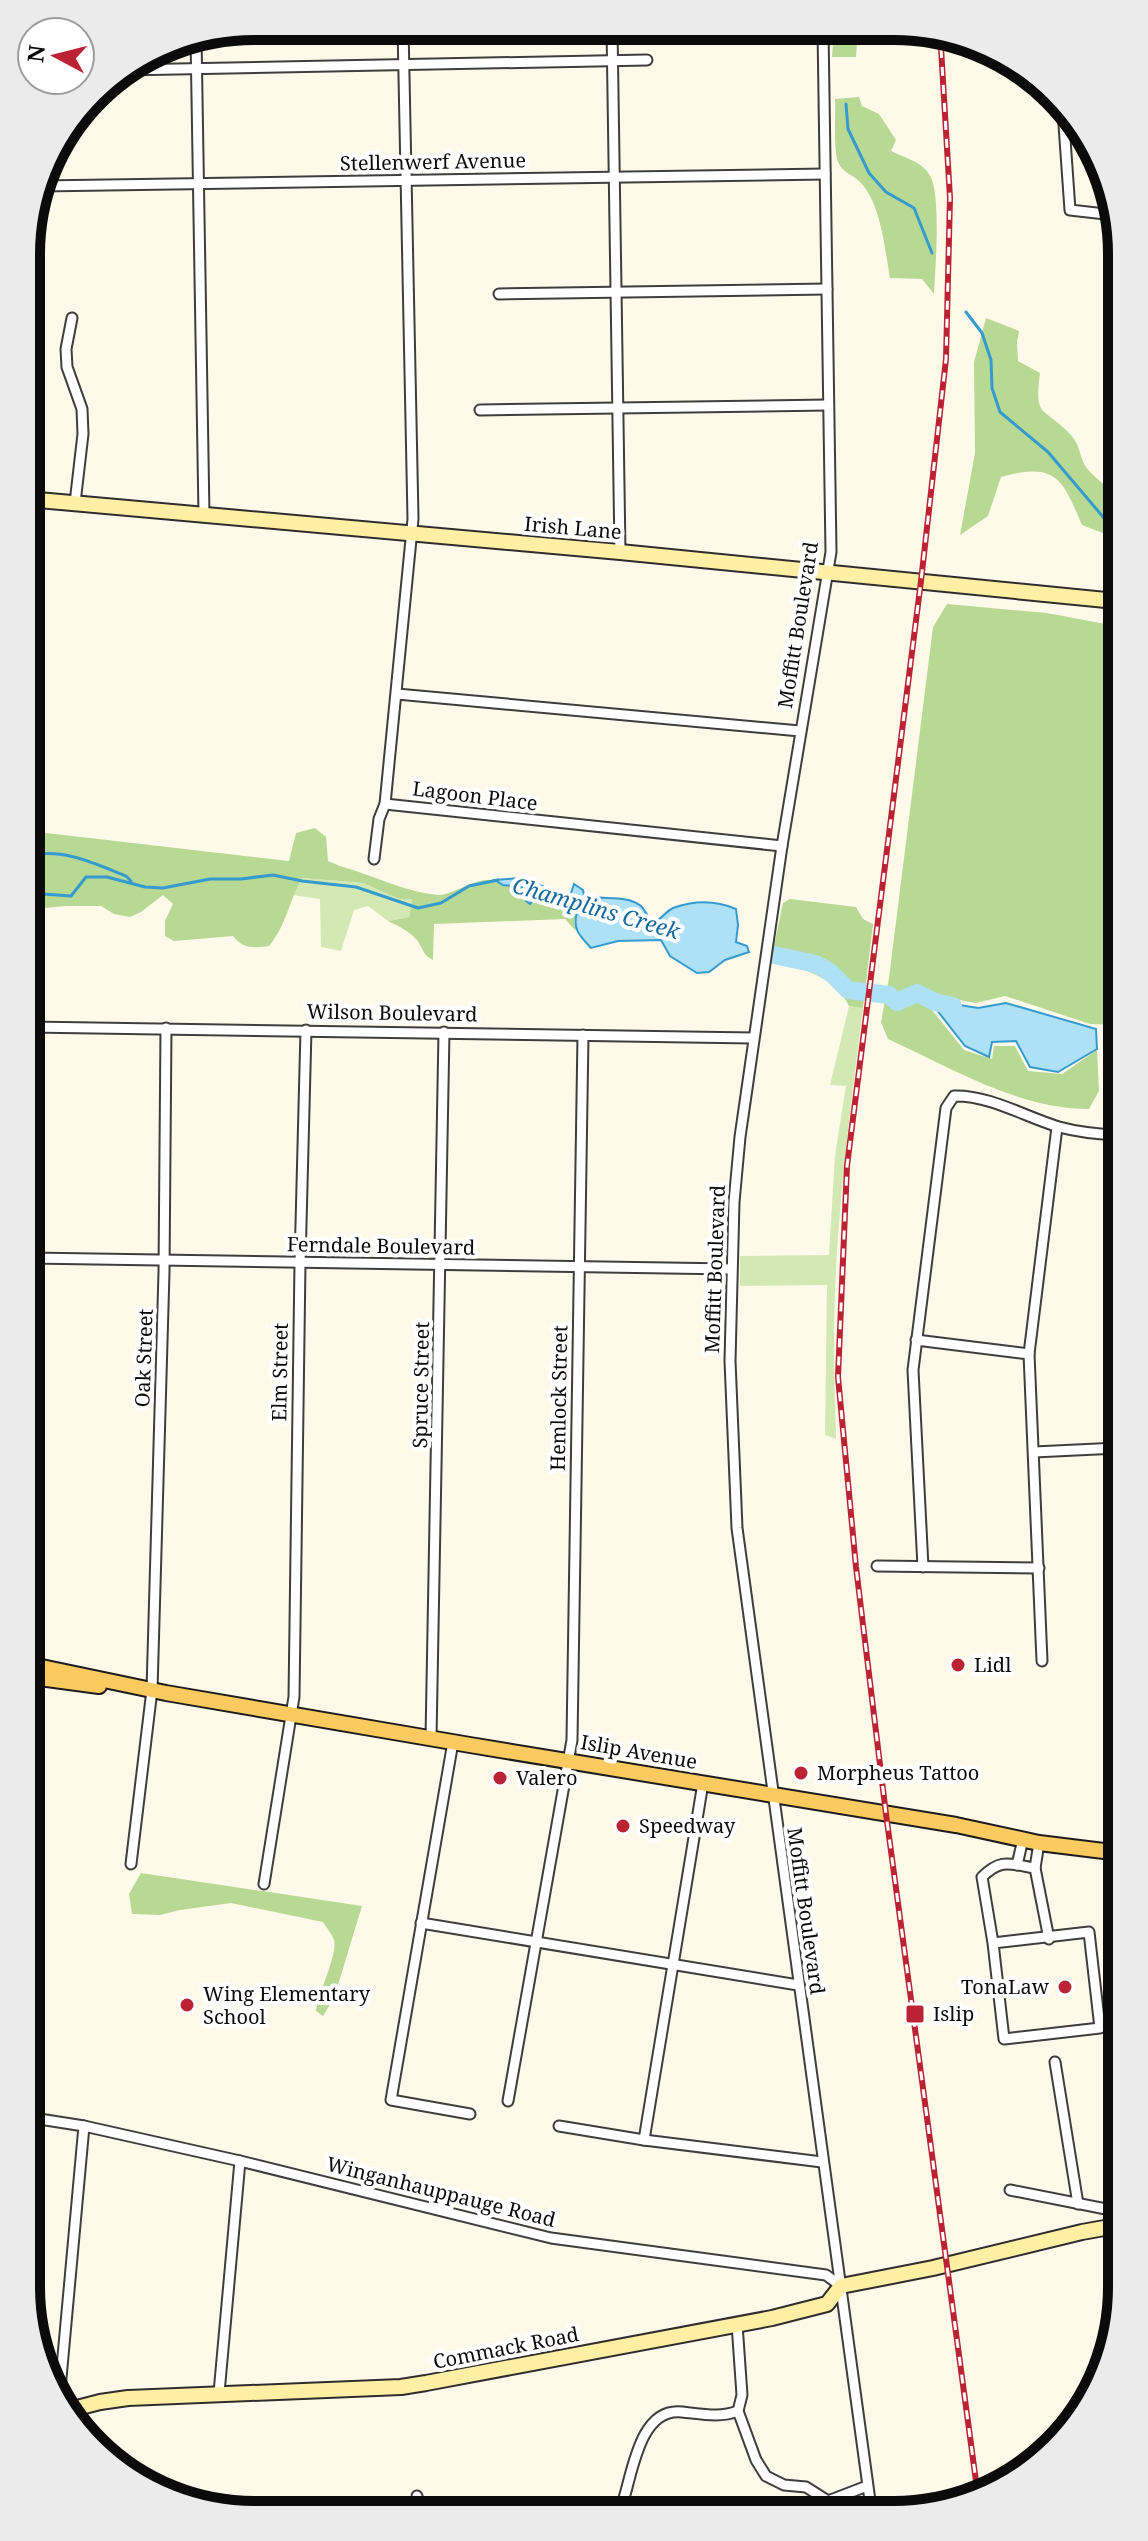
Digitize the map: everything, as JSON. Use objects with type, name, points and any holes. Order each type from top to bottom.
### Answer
[{"type":"main road","name":"Islip Avenue","points":[[40,1673],[110,1688],[152,1690],[956,1825],[1039,1843],[1108,1852]]},
{"type":"street","name":"Lagoon Place","points":[[403,40],[412,534],[385,804],[782,846]]},
{"type":"street","points":[[612,40],[620,552]]},
{"type":"street","name":"Moffitt Boulevard","points":[[823,40],[831,552],[753,1038],[734,1202],[730,1361],[737,1528],[870,2501]]},
{"type":"street","points":[[196,48],[204,515]]},
{"type":"street","points":[[146,70],[647,60]]},
{"type":"street","points":[[1064,124],[1070,210],[1104,214]]},
{"type":"street","name":"Stellenwerf Avenue","points":[[51,186],[825,174]]},
{"type":"street","points":[[499,294],[827,289]]},
{"type":"street","points":[[72,318],[66,349],[67,367],[82,409],[83,434],[75,503]]},
{"type":"street","points":[[480,410],[828,405]]},
{"type":"street","name":"Irish Lane","points":[[40,500],[620,552],[1108,600]]},
{"type":"street","points":[[397,694],[800,731]]},
{"type":"street","points":[[374,859],[379,819],[385,804]]},
{"type":"street","name":"Wilson Boulevard","points":[[40,1027],[753,1038]]},
{"type":"street","name":"Oak Street","points":[[131,1864],[152,1690],[164,1272],[166,1028]]},
{"type":"street","name":"Elm Street","points":[[264,1884],[294,1697],[306,1030]]},
{"type":"street","name":"Spruce Street","points":[[431,1738],[444,1032]]},
{"type":"street","name":"Hemlock Street","points":[[508,2101],[572,1740],[583,1035]]},
{"type":"street","points":[[923,1567],[913,1370],[946,1108],[954,1096],[970,1096],[1057,1127],[1108,1134]]},
{"type":"street","points":[[1042,1661],[1029,1354],[1057,1127]]},
{"type":"street","name":"Ferndale Boulevard","points":[[40,1258],[731,1269]]},
{"type":"street","points":[[916,1340],[1029,1354]]},
{"type":"street","points":[[1034,1452],[1108,1448]]},
{"type":"street","points":[[877,1566],[1039,1568]]},
{"type":"street","points":[[453,1742],[391,2100],[470,2114]]},
{"type":"street","points":[[644,2140],[703,1783]]},
{"type":"street","points":[[1017,1865],[1023,1839]]},
{"type":"street","points":[[1039,1843],[1035,1868],[1049,1939]]},
{"type":"street","points":[[993,1943],[1049,1939],[1089,1932],[1100,2028],[1004,2039],[982,1877],[994,1865],[1003,1862],[1035,1868]]},
{"type":"street","points":[[421,1923],[798,1985]]},
{"type":"street","points":[[1055,2062],[1078,2204]]},
{"type":"street","name":"Winganhauppauge Road","points":[[40,2119],[240,2161],[551,2238],[826,2275],[841,2286]]},
{"type":"street","points":[[61,2379],[84,2126]]},
{"type":"street","points":[[559,2126],[822,2162]]},
{"type":"street","points":[[219,2393],[240,2161]]},
{"type":"street","points":[[1010,2190],[1108,2211]]},
{"type":"street","points":[[1094,2229],[1095,2207]]},
{"type":"street","name":"Commack Road","points":[[78,2408],[115,2400],[219,2393],[401,2387],[737,2324],[827,2304],[841,2286],[1108,2227]]},
{"type":"street","points":[[737,2324],[742,2395],[738,2411],[756,2460],[766,2476],[784,2485],[806,2487],[822,2501]]},
{"type":"street","points":[[624,2501],[644,2434],[659,2417],[676,2411],[724,2416],[738,2411]]},
{"type":"street","points":[[832,2501],[867,2486]]},
{"type":"street","points":[[417,2496],[418,2501]]},
{"type":"green space","points":[[833,40],[857,40],[856,57],[832,57]]},
{"type":"green space","points":[[859,97],[862,106],[879,114],[896,140],[891,151],[922,166],[933,183],[937,232],[934,294],[922,279],[890,278],[873,203],[861,183],[838,162],[835,99]]},
{"type":"green space","points":[[986,318],[1019,331],[1018,361],[1040,373],[1040,405],[1074,438],[1086,467],[1108,490],[1108,535],[1082,525],[1062,485],[1046,473],[1034,472],[1001,477],[988,516],[960,535],[975,453],[974,362]]},
{"type":"green space","points":[[947,604],[1047,613],[1108,624],[1108,1025],[1090,1024],[1005,996],[976,1003],[932,995],[928,1005],[964,1050],[992,1059],[994,1046],[1015,1046],[1028,1071],[1062,1074],[1097,1050],[1099,1091],[1089,1109],[1037,1102],[986,1085],[888,1039],[881,1022],[933,627]]},
{"type":"green space","points":[[315,828],[326,837],[328,861],[426,893],[438,895],[485,880],[522,887],[525,901],[534,899],[575,909],[578,913],[574,922],[576,931],[565,919],[434,924],[433,960],[414,937],[388,921],[409,917],[412,899],[399,899],[363,883],[302,878],[280,930],[269,946],[249,947],[233,936],[174,941],[165,936],[165,921],[173,904],[163,895],[130,917],[114,914],[101,906],[45,908],[40,912],[40,832],[289,861],[296,833]]},
{"type":"green space","points":[[302,878],[363,883],[399,899],[412,899],[409,917],[388,921],[368,906],[354,910],[341,951],[321,947],[320,899],[292,895]]},
{"type":"green space","points":[[790,899],[856,907],[863,919],[873,924],[863,1008],[849,1006],[826,980],[771,960],[783,903]]},
{"type":"green space","points":[[849,1006],[863,1008],[836,1268],[836,1439],[825,1435],[827,1285],[740,1286],[740,1256],[829,1255],[835,1155],[846,1086],[830,1085]]},
{"type":"green space","points":[[141,1873],[362,1906],[334,1998],[323,2016],[316,2011],[334,1946],[333,1938],[323,1922],[231,1903],[160,1915],[132,1914],[129,1894]]},
{"type":"water","points":[[520,878],[564,894],[571,893],[574,884],[583,890],[584,895],[635,902],[652,922],[673,908],[689,904],[705,902],[728,906],[736,909],[736,942],[747,946],[749,952],[725,960],[709,972],[697,973],[670,956],[661,940],[618,941],[591,948],[578,932],[575,910],[534,899],[530,904],[522,887],[503,885],[495,880]]},
{"type":"water","points":[[929,1000],[978,1008],[1006,1003],[1096,1029],[1097,1049],[1058,1072],[1030,1067],[1016,1041],[992,1042],[989,1057],[965,1046]]},
{"type":"waterway","points":[[846,104],[848,129],[869,173],[886,192],[914,208],[932,253]]},
{"type":"waterway","points":[[966,312],[982,333],[991,360],[992,388],[1000,412],[1048,452],[1108,523]]},
{"type":"waterway","points":[[40,854],[78,858],[126,876],[131,881]]},
{"type":"waterway","name":"Champlins Creek","points":[[40,894],[71,896],[86,877],[107,877],[145,887],[163,888],[210,879],[273,875],[356,887],[418,908],[441,903],[469,886],[498,880]]},
{"type":"waterway","name":"Champlins Creek","points":[[774,955],[816,964],[830,972],[848,990],[889,995],[897,1002],[917,993],[953,1006]]},
{"type":"railway","points":[[941,45],[950,198],[946,359],[847,1166],[838,1377],[856,1567],[886,1814],[976,2485]]},
{"type":"place","name":"Lidl","points":[[958,1665]]},
{"type":"place","name":"Morpheus Tattoo","points":[[801,1773]]},
{"type":"place","name":"Valero","points":[[500,1778]]},
{"type":"place","name":"Speedway","points":[[623,1826]]},
{"type":"place","name":"TonaLaw","points":[[1065,1987]]},
{"type":"place","name":"Wing Elementary School","points":[[187,2005]]},
{"type":"place","name":"Islip","points":[[915,2014]]}]
